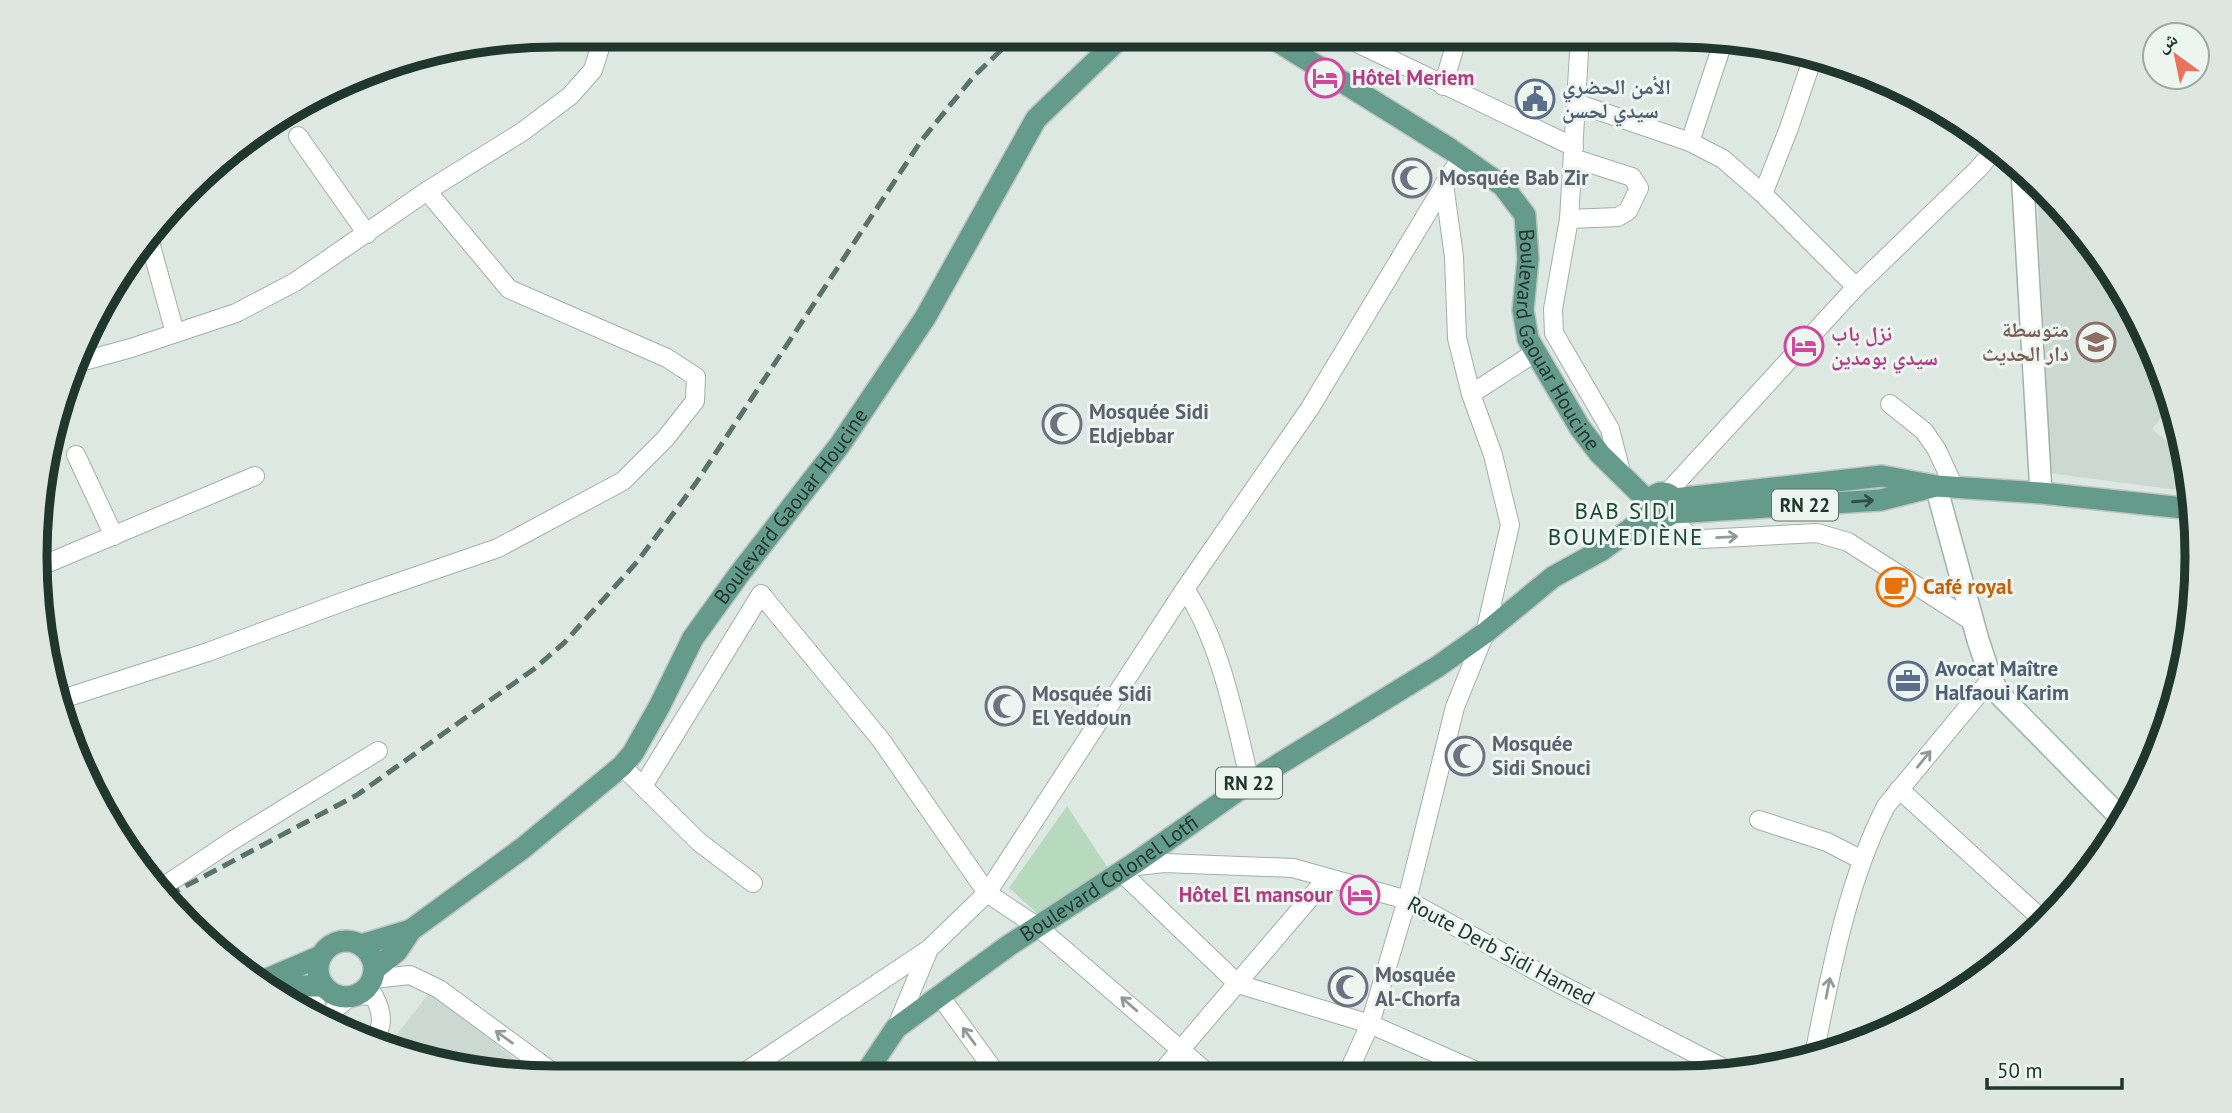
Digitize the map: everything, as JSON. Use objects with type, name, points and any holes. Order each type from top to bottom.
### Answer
[{"type":"main road","name":"Boulevard Gaouar Houcine","points":[[411,930],[523,848],[622,766],[633,753],[693,638],[839,446],[925,318],[1036,119],[1111,47]]},
{"type":"main road","name":"Boulevard Gaouar Houcine","points":[[1286,47],[1503,186],[1525,215],[1528,259],[1523,310],[1528,339],[1580,428],[1600,454],[1622,476],[1663,507]]},
{"type":"main road","points":[[2023,184],[2041,493]]},
{"type":"main road","name":"RN 22","points":[[1663,507],[1882,476],[1945,486],[2182,508]]},
{"type":"main road","points":[[1945,486],[1973,622],[1991,679],[2000,695],[2116,813]]},
{"type":"main road","name":"Boulevard Colonel Lotfi","points":[[871,1066],[896,1028],[940,996],[1250,782],[1437,667],[1485,633],[1553,577],[1602,550],[1663,507]]},
{"type":"main road","points":[[361,945],[411,930]]},
{"type":"main road","points":[[321,956],[318,971],[324,986],[329,991],[349,996],[366,989],[374,974],[397,951],[411,930]]},
{"type":"main road","points":[[271,978],[321,956],[339,942],[354,942],[369,951],[374,974]]},
{"type":"main road","points":[[290,989],[324,986]]},
{"type":"street","points":[[87,360],[236,313],[295,282],[427,191],[522,132],[570,96],[593,70],[600,47]]},
{"type":"street","points":[[1365,47],[1573,153],[1632,177],[1639,188],[1628,211],[1618,217],[1569,219]]},
{"type":"street","points":[[1443,86],[1455,47]]},
{"type":"street","points":[[1579,47],[1569,219],[1553,309],[1554,333],[1610,429],[1622,476]]},
{"type":"street","points":[[1690,142],[1720,49]]},
{"type":"street","points":[[1763,194],[1810,66]]},
{"type":"street","points":[[1576,103],[1690,142],[1723,159],[1763,194],[1856,287]]},
{"type":"street","points":[[298,136],[366,234]]},
{"type":"street","points":[[1973,622],[1848,542],[1816,533],[1702,539],[1690,535],[1663,507],[1856,287],[1990,155]]},
{"type":"street","points":[[754,1066],[929,949],[986,893],[1185,589],[1310,408],[1461,157]]},
{"type":"street","points":[[1351,1066],[1370,1024],[1407,900],[1455,707],[1485,633],[1510,525],[1493,455],[1471,394],[1457,338],[1454,257],[1444,184]]},
{"type":"street","points":[[68,697],[208,652],[498,548],[623,481],[665,439],[695,401],[696,377],[667,358],[509,289],[427,191]]},
{"type":"street","points":[[152,246],[175,333]]},
{"type":"street","points":[[1471,394],[1536,352]]},
{"type":"street","points":[[1890,404],[1924,431],[1937,450],[1945,486]]},
{"type":"street","points":[[76,455],[114,536]]},
{"type":"street","points":[[47,563],[255,476]]},
{"type":"street","points":[[1185,589],[1202,614],[1237,721],[1250,782]]},
{"type":"street","points":[[643,786],[761,594],[881,740],[986,893],[1038,927],[1200,1066]]},
{"type":"street","points":[[1816,1045],[1830,977],[1863,860],[1886,806],[1991,679]]},
{"type":"street","points":[[167,884],[378,751]]},
{"type":"street","points":[[622,766],[699,842],[753,883]]},
{"type":"street","points":[[1899,789],[2038,915]]},
{"type":"street","points":[[1759,820],[1827,842],[1863,860]]},
{"type":"street","name":"Route Derb Sidi Hamed","points":[[1125,869],[1164,863],[1293,868],[1407,900],[1558,983],[1716,1064]]},
{"type":"street","points":[[1125,869],[1238,984],[1370,1024],[1465,1066]]},
{"type":"street","points":[[1167,1066],[1327,878]]},
{"type":"street","points":[[896,1028],[929,949]]},
{"type":"street","points":[[374,974],[410,975],[439,989],[543,1066]]},
{"type":"street","points":[[290,989],[308,990],[316,1005]]},
{"type":"street","points":[[331,1013],[349,996],[374,996],[382,1024],[378,1033]]},
{"type":"street","points":[[940,996],[991,1066]]},
{"type":"shaded area","name":"متوسطة دار الحديث","points":[[2038,198],[2080,246],[2117,302],[2132,331],[2164,414],[2152,429],[2171,443],[2180,490],[2048,473]]},
{"type":"shaded area","points":[[429,993],[522,1065],[457,1056],[393,1039]]},
{"type":"green space","points":[[1067,806],[1108,868],[1039,915],[1009,888]]},
{"type":"railway","points":[[174,892],[357,795],[534,669],[564,643],[637,562],[696,483],[921,141],[974,76],[1004,47]]},
{"type":"place","name":"Hôtel Meriem","points":[[1325,78]]},
{"type":"place","name":"الأمن الحضري سيدي لحسن","points":[[1535,99]]},
{"type":"place","name":"Mosquée Bab Zir","points":[[1412,178]]},
{"type":"place","name":"متوسطة دار الحديث","points":[[2096,342]]},
{"type":"place","name":"نزل باب سيدي بومدين","points":[[1804,346]]},
{"type":"place","name":"Mosquée Sidi Eldjebbar","points":[[1062,424]]},
{"type":"place","name":"Café royal","points":[[1896,587]]},
{"type":"place","name":"Avocat Maître Halfaoui Karim","points":[[1908,681]]},
{"type":"place","name":"Mosquée Sidi El Yeddoun","points":[[1005,706]]},
{"type":"place","name":"Mosquée Sidi Snouci","points":[[1465,756]]},
{"type":"place","name":"Hôtel El mansour","points":[[1360,895]]},
{"type":"place","name":"Mosquée Al-Chorfa","points":[[1348,987]]},
{"type":"district","name":"BAB SIDI BOUMEDIÈNE","points":[[1626,524]]}]
